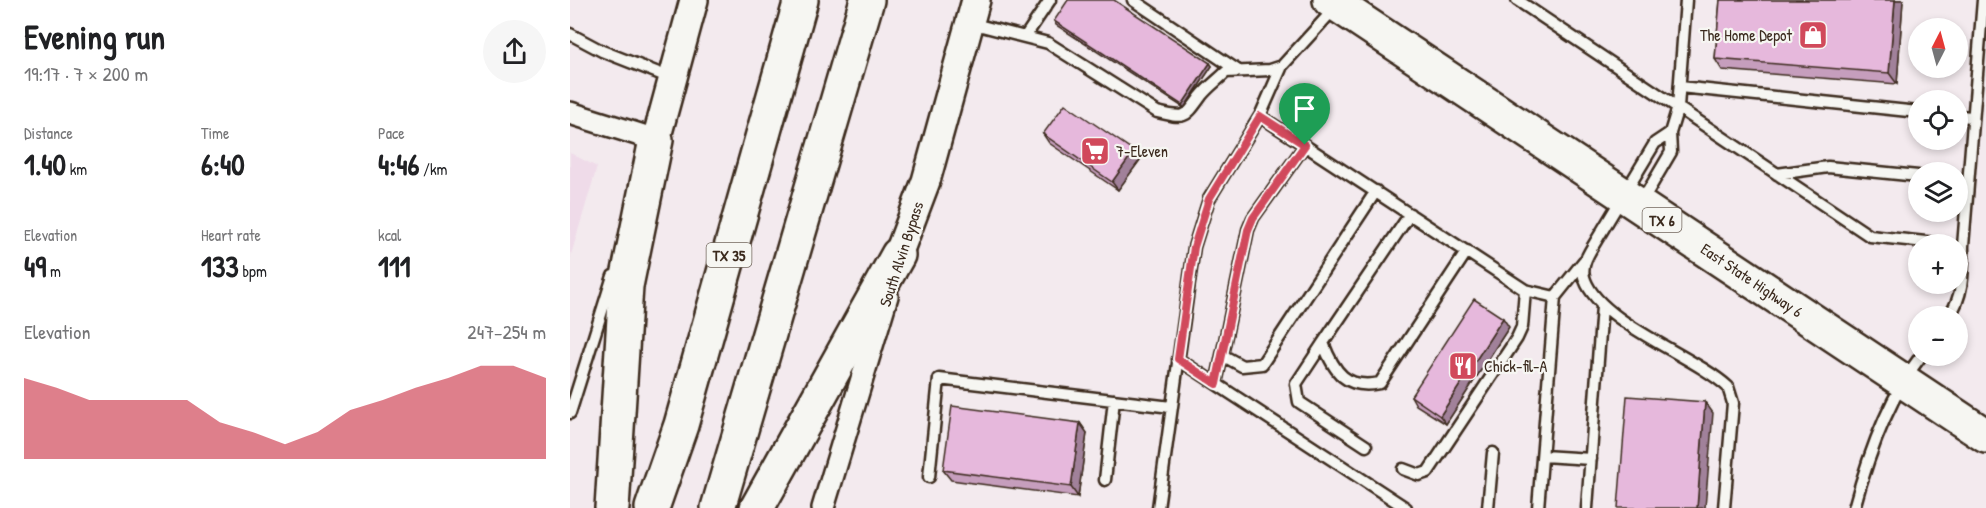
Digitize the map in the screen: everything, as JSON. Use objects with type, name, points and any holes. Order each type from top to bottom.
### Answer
[{"type":"main road","name":"TX 35","points":[[652,508],[681,425],[801,0]]},
{"type":"main road","points":[[718,508],[867,0]]},
{"type":"main road","name":"East State Highway 6","points":[[1333,1],[1632,200],[1911,368],[1986,436]]},
{"type":"main road","points":[[612,508],[626,286],[652,154]]},
{"type":"main road","points":[[757,508],[898,255]]},
{"type":"street","points":[[570,113],[652,154],[694,0]]},
{"type":"street","name":"South Alvin Bypass","points":[[823,508],[898,255],[926,181],[973,11]]},
{"type":"lane","points":[[1025,37],[1050,0]]},
{"type":"lane","points":[[1133,0],[1237,70]]},
{"type":"lane","points":[[1517,0],[1870,236],[1908,240]]},
{"type":"lane","points":[[1538,508],[1555,297],[1671,152],[1670,133],[1678,107],[1686,0]]},
{"type":"lane","points":[[1966,162],[1973,117],[1983,0]]},
{"type":"lane","points":[[1158,508],[1194,247],[1209,199],[1260,116],[1282,66],[1333,1]]},
{"type":"lane","points":[[973,11],[1025,37],[1048,43],[1157,112],[1176,117],[1195,108],[1201,96],[1226,72],[1270,70],[1282,66]]},
{"type":"lane","points":[[570,34],[602,51],[671,78]]},
{"type":"lane","points":[[1680,87],[1908,110]]},
{"type":"lane","points":[[1260,116],[1525,290],[1555,297]]},
{"type":"lane","points":[[1968,117],[1973,117]]},
{"type":"lane","points":[[1632,200],[1655,142],[1670,133]]},
{"type":"lane","points":[[1216,384],[1253,218],[1305,145]]},
{"type":"lane","points":[[570,413],[652,154]]},
{"type":"lane","points":[[1778,174],[1828,167],[1908,175]]},
{"type":"lane","points":[[1222,355],[1242,366],[1262,364],[1376,191]]},
{"type":"lane","points":[[1366,446],[1299,402],[1296,384],[1410,214]]},
{"type":"lane","points":[[1323,343],[1336,371],[1347,379],[1362,386],[1380,383],[1467,251]]},
{"type":"lane","points":[[1585,260],[1585,280],[1602,306],[1728,387],[1733,403],[1724,508]]},
{"type":"lane","points":[[1403,470],[1419,475],[1428,472],[1517,338],[1522,327],[1525,290]]},
{"type":"lane","points":[[1587,508],[1602,306]]},
{"type":"lane","points":[[1178,359],[1406,508]]},
{"type":"lane","points":[[1854,508],[1861,481],[1911,368]]},
{"type":"lane","points":[[929,477],[939,379],[1171,407]]},
{"type":"lane","points":[[1105,480],[1114,400]]},
{"type":"lane","points":[[1488,508],[1493,453]]},
{"type":"lane","points":[[1543,456],[1591,459]]},
{"type":"shaded area","points":[[570,153],[597,167],[570,258]]},
{"type":"building","name":"7-Eleven","points":[[1068,0],[1114,0],[1210,63],[1182,105],[1054,21]]},
{"type":"building","name":"The Home Depot","points":[[1720,0],[1895,0],[1889,73],[1715,59]]},
{"type":"building","name":"7-Eleven","points":[[1065,104],[1134,151],[1112,182],[1043,134]]},
{"type":"building","name":"Chick-fil-A","points":[[1474,299],[1503,318],[1440,416],[1411,396]]},
{"type":"building","points":[[1627,396],[1705,402],[1697,508],[1618,508]]},
{"type":"building","points":[[952,406],[1080,423],[1071,487],[943,470]]},
{"type":"place","name":"The Home Depot","points":[[1813,35]]},
{"type":"place","name":"7-Eleven","points":[[1095,151]]},
{"type":"place","name":"Chick-fil-A","points":[[1463,366]]},
{"type":"route","points":[[1260,116],[1305,145],[1253,218],[1248,230],[1216,384],[1178,359],[1194,247],[1209,199],[1260,116]]}]
